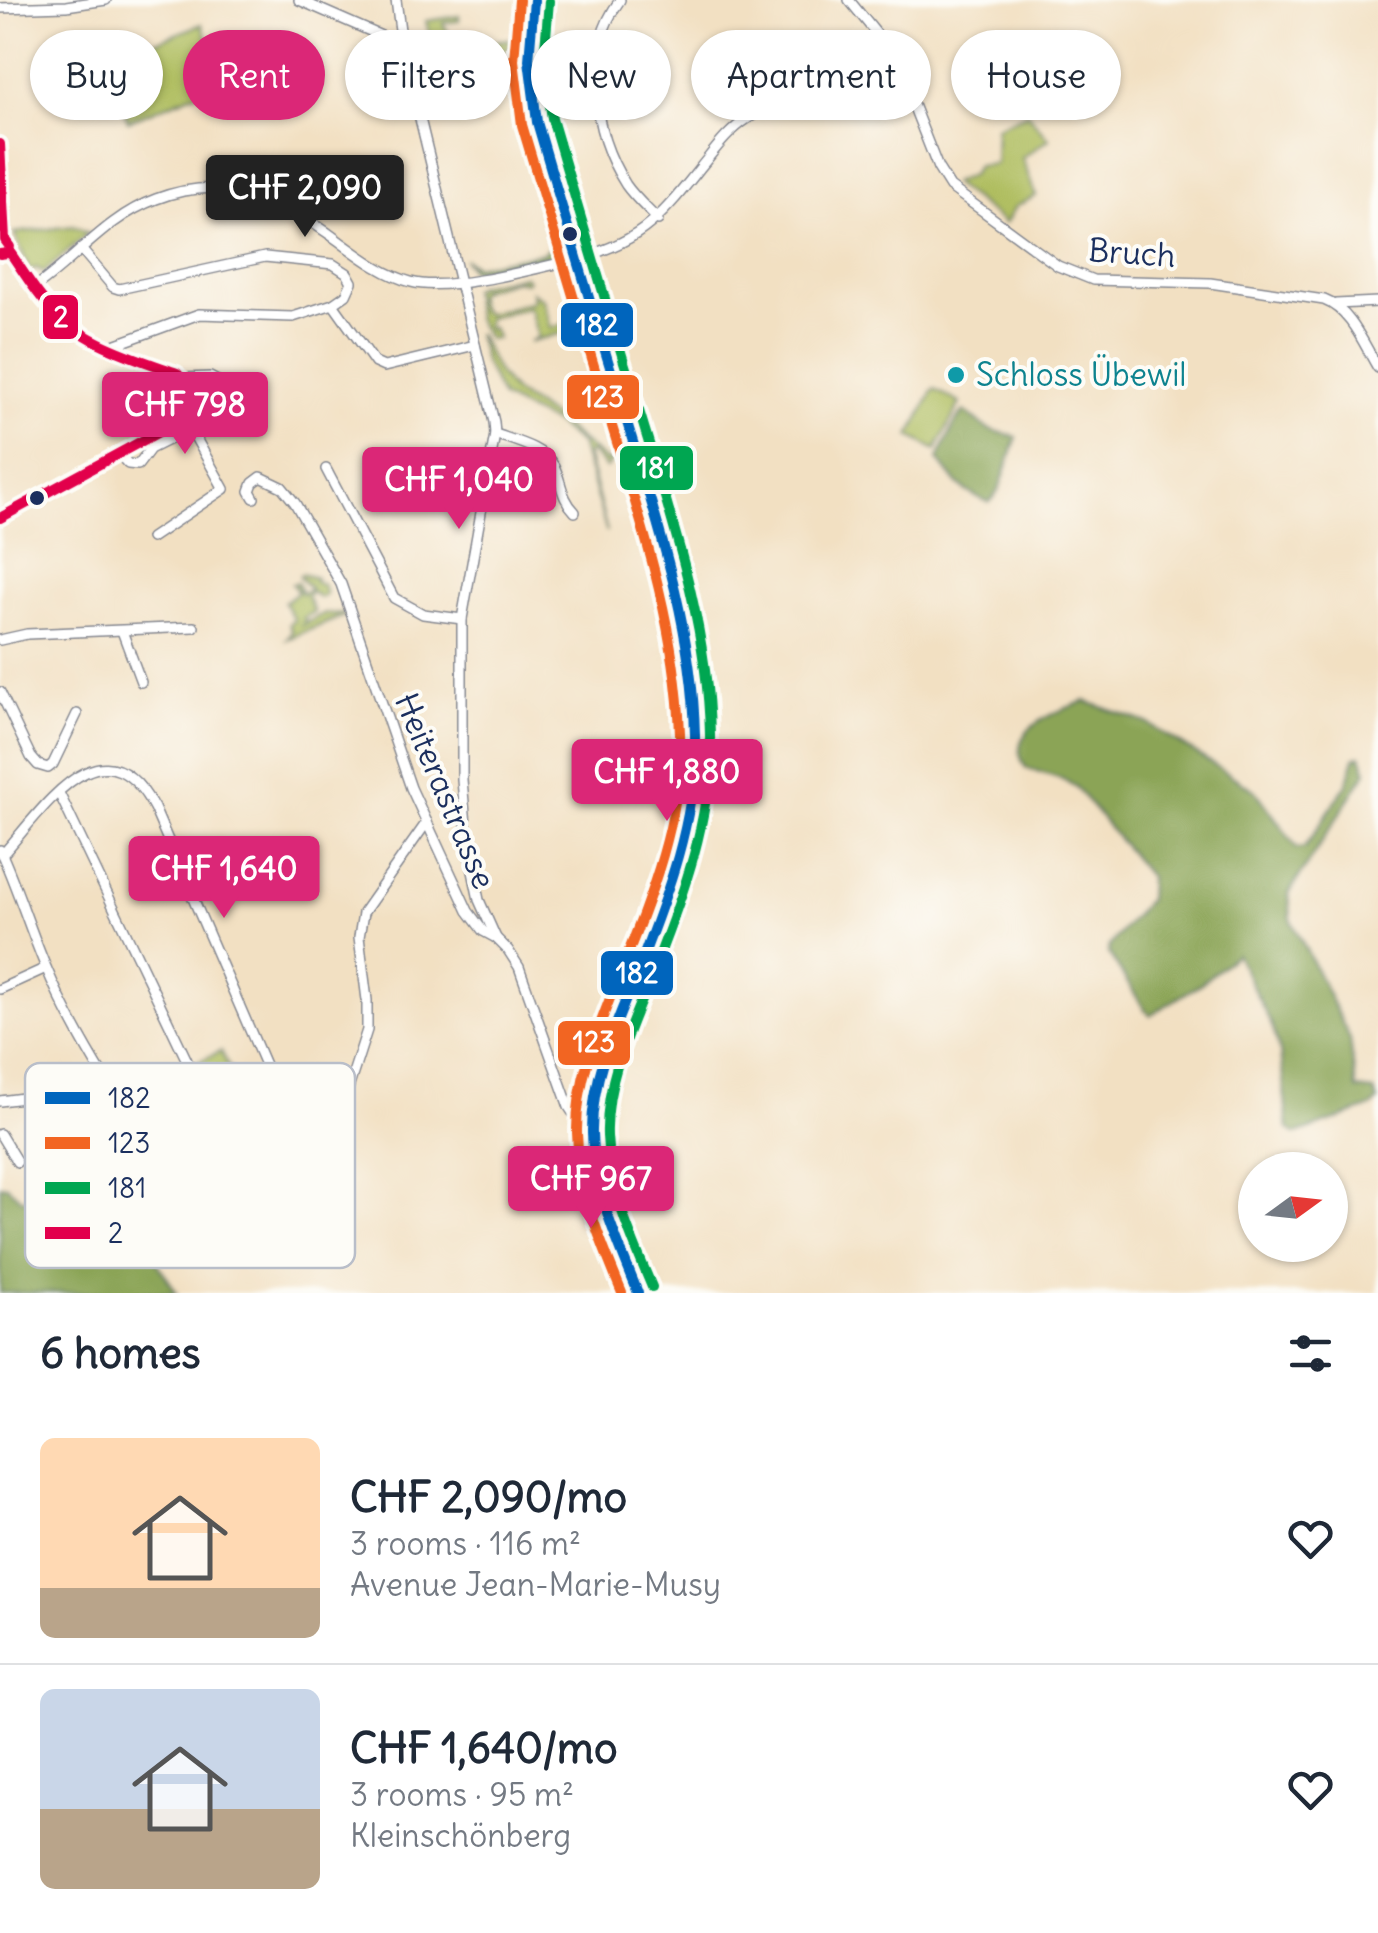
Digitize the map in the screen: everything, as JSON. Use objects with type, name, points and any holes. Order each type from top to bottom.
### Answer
[{"type":"main road","points":[[534,0],[529,60],[533,102],[670,576],[689,670],[696,735],[693,795],[682,852],[605,1052],[592,1121],[604,1203],[638,1293]]},
{"type":"street","points":[[0,8],[106,0]]},
{"type":"street","points":[[299,0],[368,30]]},
{"type":"street","points":[[396,0],[400,30]]},
{"type":"street","points":[[620,0],[597,46],[598,105],[616,165],[628,188],[658,220]]},
{"type":"street","points":[[849,0],[873,30]]},
{"type":"street","points":[[421,120],[489,395],[495,434],[532,448],[552,463],[562,495],[574,512]]},
{"type":"street","points":[[34,288],[130,211],[191,190],[233,189],[274,200],[294,209],[394,276],[422,284],[461,282],[577,258],[622,244],[658,220],[716,148],[745,120]]},
{"type":"street","name":"Bruch","points":[[919,120],[938,168],[958,195],[1058,266],[1084,278],[1124,283],[1229,284],[1309,296],[1335,304],[1378,302]]},
{"type":"street","points":[[0,148],[2,240],[10,244],[5,253],[64,321],[106,348],[168,368],[184,378],[210,377],[254,401]]},
{"type":"street","points":[[81,249],[120,289],[265,256],[333,264],[347,273],[352,282],[346,295],[333,304],[293,317],[199,314],[106,348]]},
{"type":"street","points":[[333,304],[376,362],[384,366],[475,345]]},
{"type":"street","points":[[1335,304],[1351,322],[1378,368]]},
{"type":"street","points":[[1351,322],[1353,304]]},
{"type":"street","points":[[0,518],[179,419],[189,403],[184,378]]},
{"type":"street","points":[[118,454],[128,464],[138,465],[150,449],[186,431],[193,433],[224,489],[151,538]]},
{"type":"street","name":"Heiterastrasse","points":[[495,434],[462,619],[462,780],[468,847],[479,900],[496,938]]},
{"type":"street","points":[[326,469],[394,598],[423,614],[462,619]]},
{"type":"street","name":"Heiterastrasse","points":[[254,498],[250,492],[253,483],[261,477],[282,487],[295,502],[351,607],[390,734],[468,911],[483,931],[496,938]]},
{"type":"street","points":[[0,640],[27,634],[194,627]]},
{"type":"street","points":[[122,631],[141,682]]},
{"type":"street","points":[[0,692],[38,765],[48,768],[77,714]]},
{"type":"street","points":[[97,1063],[46,968],[1,853],[75,775],[105,768],[132,777],[146,792],[264,1063]]},
{"type":"street","points":[[58,794],[188,1063]]},
{"type":"street","points":[[355,1067],[367,1030],[359,938],[364,912],[427,822]]},
{"type":"street","points":[[496,938],[520,967],[569,1107],[578,1118],[592,1121]]},
{"type":"street","points":[[0,989],[46,968]]},
{"type":"street","points":[[0,1101],[25,1101]]},
{"type":"street","points":[[0,1134],[17,1162]]},
{"type":"green space","points":[[459,16],[459,21],[443,23],[447,30],[428,30],[426,21]]},
{"type":"green space","points":[[183,31],[183,98],[163,107],[163,39]]},
{"type":"green space","points":[[523,99],[562,248],[553,258],[472,271],[464,259],[475,266],[543,253],[551,246]]},
{"type":"green space","points":[[1012,120],[1033,120],[1049,139],[1022,158],[1036,196],[1015,207],[1005,224],[952,183],[971,175],[977,166],[995,164],[996,127]]},
{"type":"green space","points":[[73,226],[88,233],[44,272],[36,268],[30,271],[14,233]]},
{"type":"green space","points":[[525,276],[526,282],[515,280],[480,290],[476,297],[480,310],[486,314],[533,301],[532,292],[543,299],[551,328],[581,319],[582,311],[586,313],[599,359],[591,360],[590,356],[597,354],[589,326],[529,342],[538,337],[529,307],[487,318],[487,329],[492,328],[497,338],[488,339],[476,319],[472,290],[479,285]]},
{"type":"green space","points":[[477,333],[499,374],[514,392],[550,415],[606,461],[614,459],[606,468],[591,452],[587,454],[607,532],[581,444],[555,424],[502,398],[484,362]]},
{"type":"green space","points":[[934,389],[960,403],[936,450],[910,436]]},
{"type":"green space","points":[[964,411],[988,429],[1017,437],[999,490],[990,502],[960,486],[938,459]]},
{"type":"green space","points":[[301,574],[316,578],[326,594],[321,598],[310,591],[307,596],[314,612],[303,618],[307,622],[300,626],[323,614],[351,613],[287,639],[292,632],[289,624],[294,620],[284,602],[298,592],[292,584],[297,582],[302,594],[310,588],[299,577]]},
{"type":"green space","points":[[1085,701],[1147,723],[1256,791],[1297,848],[1305,847],[1347,784],[1355,757],[1361,756],[1367,771],[1289,893],[1291,919],[1350,1039],[1356,1089],[1374,1091],[1378,1101],[1372,1107],[1297,1134],[1288,1129],[1280,1052],[1272,1026],[1236,954],[1200,984],[1151,1015],[1145,1010],[1108,952],[1148,899],[1149,877],[1076,787],[1026,768],[1020,754],[1026,733],[1036,724]]},
{"type":"green space","points":[[221,1051],[227,1063],[195,1063]]},
{"type":"green space","points":[[0,1185],[23,1200],[25,1268],[161,1268],[177,1293],[0,1293]]},
{"type":"transit line","name":"123","points":[[519,0],[514,60],[522,125],[645,537],[665,615],[677,693],[680,764],[671,826],[643,915],[591,1052],[578,1112],[578,1154],[586,1195],[622,1293]]},
{"type":"transit line","name":"182","points":[[534,0],[529,60],[537,122],[661,535],[680,614],[693,695],[694,767],[678,858],[606,1053],[593,1113],[597,1175],[638,1293]]},
{"type":"transit line","name":"181","points":[[549,1],[544,60],[552,119],[676,534],[708,694],[709,765],[701,825],[676,912],[615,1071],[608,1114],[609,1156],[617,1194],[652,1287]]},
{"type":"transit line","name":"2","points":[[0,144],[5,240],[10,247],[8,253],[0,254]]},
{"type":"transit line","name":"2","points":[[0,518],[164,429],[178,417],[188,396],[177,373],[106,346],[59,317],[9,251]]},
{"type":"place","name":"Schloss Übewil","points":[[956,375]]}]
